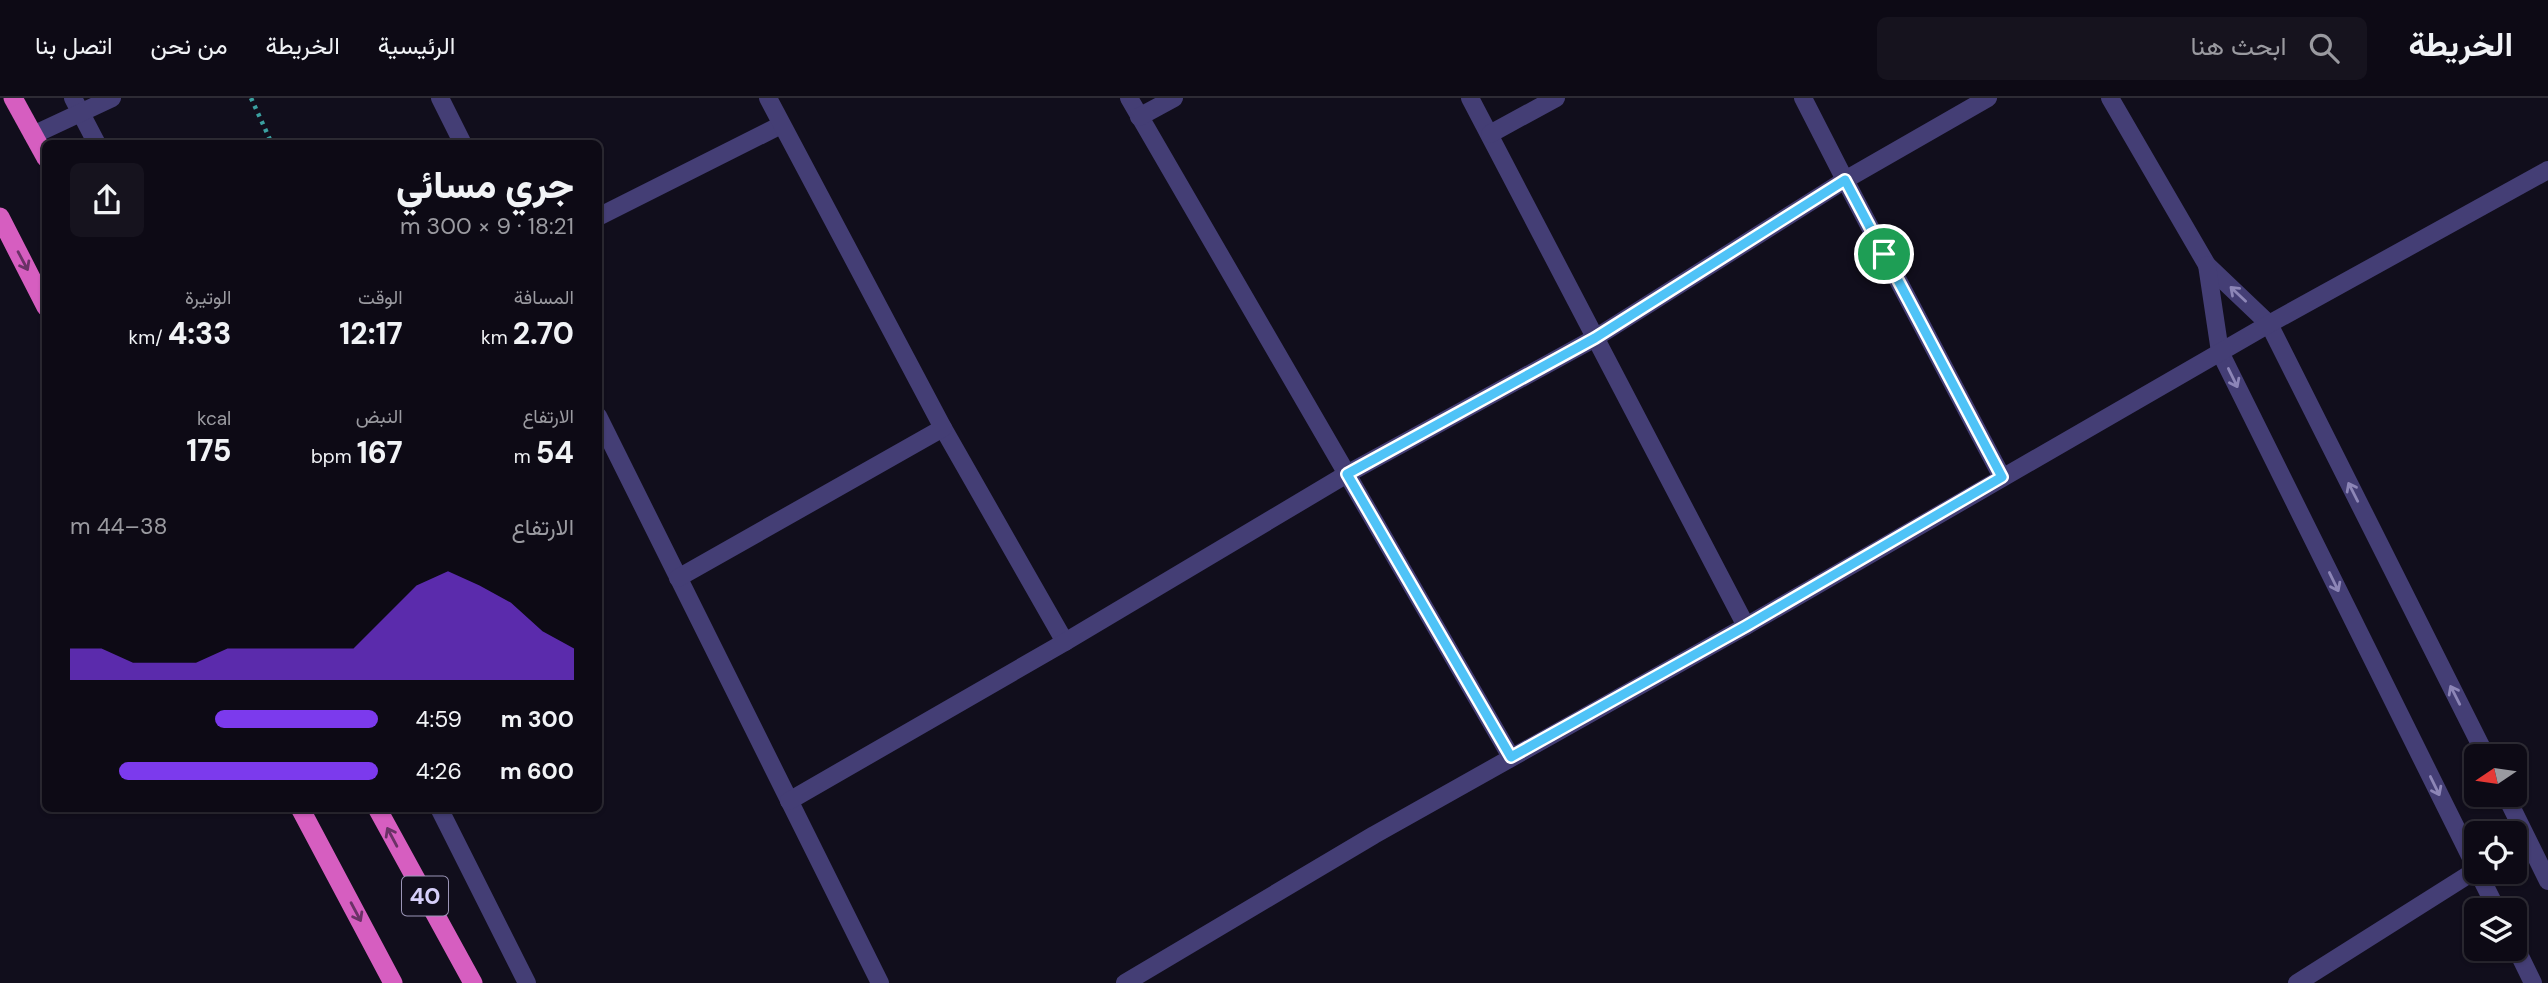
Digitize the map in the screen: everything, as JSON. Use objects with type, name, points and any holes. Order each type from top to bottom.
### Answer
[{"type":"highway","points":[[13,98],[42,152]]},
{"type":"highway","points":[[0,217],[42,299]]},
{"type":"highway","points":[[302,812],[393,983]]},
{"type":"highway","name":"40","points":[[379,812],[473,983]]},
{"type":"street","points":[[33,135],[77,105],[111,98]]},
{"type":"street","points":[[440,98],[461,140]]},
{"type":"street","points":[[768,98],[943,428],[1065,642]]},
{"type":"street","points":[[1129,98],[1511,757]]},
{"type":"street","points":[[1139,117],[1174,98]]},
{"type":"street","points":[[1470,98],[1746,626]]},
{"type":"street","points":[[1490,134],[1556,98]]},
{"type":"street","points":[[1803,98],[2002,477]]},
{"type":"street","points":[[789,801],[1065,642],[1347,474],[1595,338],[1845,180],[1988,98]]},
{"type":"street","points":[[2110,98],[2207,265],[2269,324],[2480,744]]},
{"type":"street","points":[[77,105],[95,140]]},
{"type":"street","points":[[602,215],[781,125]]},
{"type":"street","points":[[1125,983],[1374,835],[1746,626],[2269,324],[2548,170]]},
{"type":"street","points":[[2207,265],[2220,352],[2464,844]]},
{"type":"street","points":[[678,578],[943,428]]},
{"type":"street","points":[[603,435],[678,578],[880,983]]},
{"type":"street","points":[[2511,807],[2548,881]]},
{"type":"street","points":[[441,812],[527,983]]},
{"type":"street","points":[[2297,983],[2464,878]]},
{"type":"street","points":[[2522,961],[2533,983]]},
{"type":"path","points":[[251,98],[270,140]]},
{"type":"route","points":[[1845,180],[1884,254],[2002,477],[1746,626],[1511,757],[1347,474],[1595,338],[1845,180]]}]
